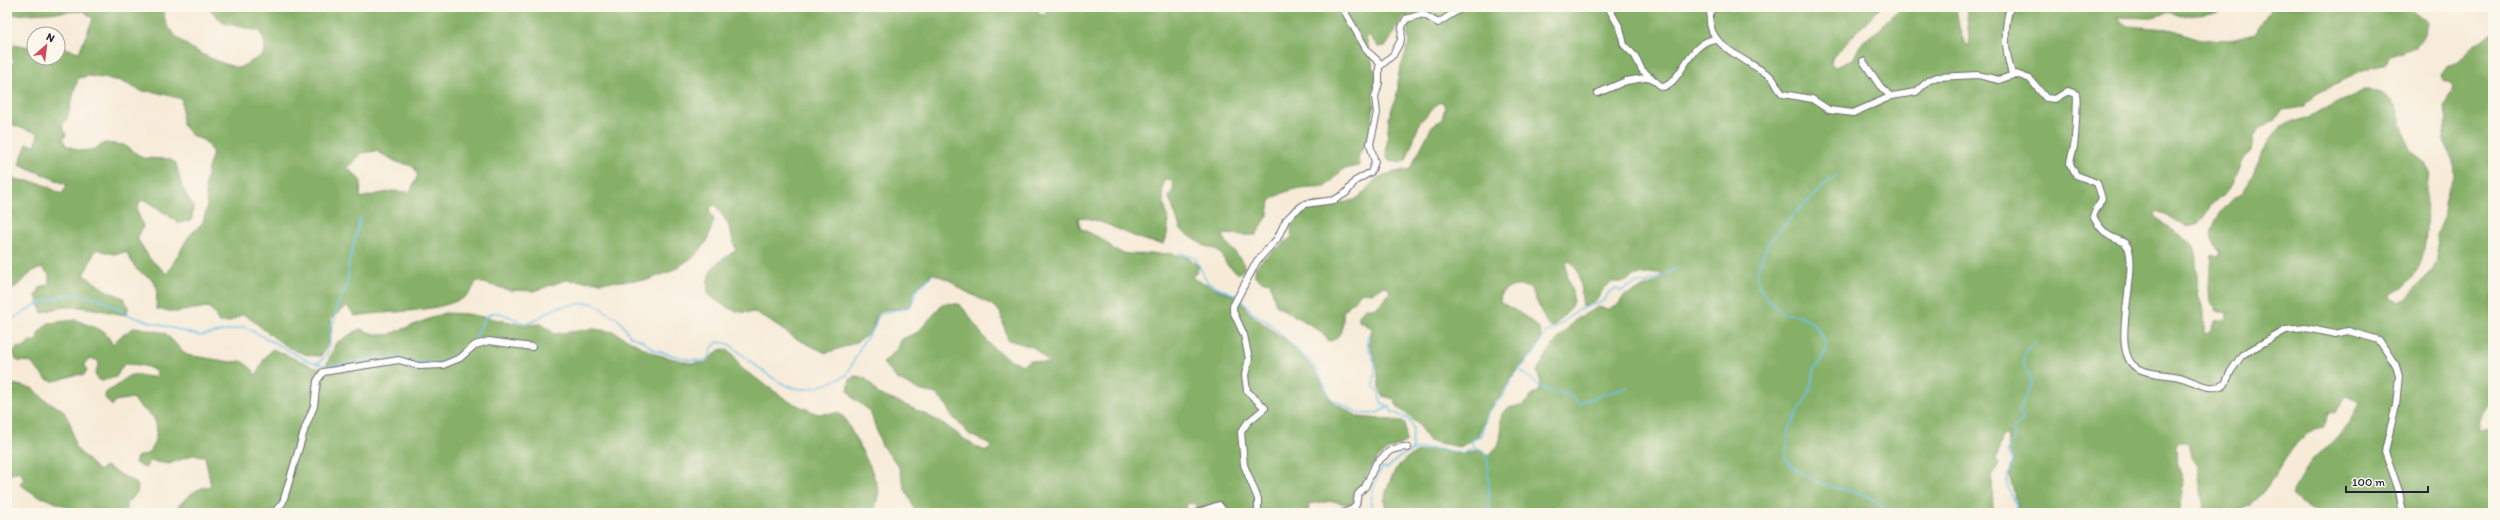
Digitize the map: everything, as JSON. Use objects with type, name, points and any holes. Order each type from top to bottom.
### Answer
[{"type":"street","points":[[1342,7],[1368,52],[1381,64]]},
{"type":"street","points":[[1258,513],[1258,499],[1244,465],[1241,432],[1248,422],[1265,408],[1247,391],[1245,374],[1249,359],[1244,335],[1233,311],[1233,306],[1257,260],[1277,239],[1286,220],[1294,212],[1305,204],[1334,200],[1346,192],[1355,181],[1371,172],[1375,162],[1370,144],[1376,113],[1375,93],[1379,83],[1378,71],[1381,64],[1393,55],[1401,40],[1402,27],[1406,18],[1423,14],[1438,23],[1464,7]]},
{"type":"street","points":[[1608,7],[1620,28],[1624,45],[1635,56],[1642,70],[1660,86],[1667,86],[1672,82],[1690,55],[1708,41],[1716,39]]},
{"type":"street","points":[[1707,7],[1709,28],[1716,39],[1771,77],[1783,94],[1812,99],[1829,110],[1845,113],[1857,112],[1890,96],[1916,92],[1928,81],[1937,77],[1983,76],[1999,80],[2012,74],[2021,74],[2030,79],[2046,98],[2055,99],[2068,91],[2073,92],[2078,97],[2074,148],[2070,164],[2076,175],[2097,183],[2102,198],[2093,216],[2108,235],[2123,241],[2129,251],[2131,279],[2124,331],[2125,348],[2133,365],[2144,370],[2184,378],[2204,387],[2214,388],[2225,384],[2233,366],[2242,355],[2286,330],[2306,328],[2335,334],[2348,331],[2379,340],[2389,359],[2396,366],[2399,376],[2396,405],[2385,450],[2399,491],[2403,513]]},
{"type":"street","points":[[1709,16],[1712,7]]},
{"type":"street","points":[[2010,7],[2006,24],[2006,43],[2012,74]]},
{"type":"street","points":[[1862,61],[1880,86],[1890,96]]},
{"type":"street","points":[[1598,92],[1626,81],[1650,77]]},
{"type":"street","points":[[274,513],[283,502],[305,428],[314,406],[317,381],[323,372],[399,360],[419,366],[444,365],[460,358],[475,345],[489,341],[532,347]]},
{"type":"street","points":[[1343,513],[1353,509],[1356,505],[1358,494],[1365,487],[1376,463],[1392,450],[1402,447],[1408,448]]},
{"type":"street","points":[[1196,513],[1219,505],[1225,513]]},
{"type":"green space","points":[[7,7],[163,7],[166,23],[179,39],[198,52],[230,66],[239,68],[263,55],[265,43],[260,31],[223,23],[208,7],[1035,7],[1039,13],[1044,14],[1050,7],[1881,7],[1832,58],[1831,63],[1835,67],[1853,60],[1861,43],[1881,28],[1888,19],[1902,7],[1956,7],[1961,35],[1966,44],[1970,47],[1966,7],[2233,7],[2217,13],[2182,16],[2166,13],[2149,18],[2116,17],[2127,26],[2169,29],[2201,39],[2231,40],[2255,34],[2272,7],[2413,7],[2414,12],[2427,21],[2423,36],[2419,41],[2410,49],[2389,57],[2386,65],[2367,69],[2355,74],[2317,95],[2308,101],[2303,107],[2283,110],[2277,118],[2259,128],[2253,137],[2251,152],[2244,159],[2232,186],[2213,203],[2197,225],[2186,227],[2166,214],[2157,211],[2155,215],[2164,225],[2186,239],[2195,248],[2198,294],[2204,312],[2204,334],[2209,333],[2215,321],[2226,319],[2227,311],[2216,311],[2210,298],[2209,283],[2212,254],[2219,256],[2221,252],[2215,246],[2212,239],[2214,225],[2228,204],[2243,192],[2269,141],[2275,133],[2286,124],[2308,117],[2365,90],[2378,92],[2387,96],[2393,104],[2398,113],[2407,143],[2429,172],[2425,240],[2422,256],[2416,271],[2406,284],[2391,294],[2390,298],[2398,302],[2404,300],[2431,272],[2438,261],[2436,235],[2445,216],[2444,203],[2448,188],[2455,176],[2454,161],[2443,139],[2446,122],[2444,107],[2453,88],[2450,83],[2443,80],[2441,74],[2447,66],[2459,62],[2474,44],[2488,37],[2493,31],[2493,402],[2484,410],[2479,419],[2478,431],[2492,429],[2493,425],[2493,513],[2318,513],[2304,506],[2292,495],[2313,458],[2337,439],[2350,423],[2359,402],[2347,396],[2335,413],[2330,411],[2323,428],[2309,433],[2297,443],[2256,499],[2242,508],[2225,512],[2217,512],[2204,508],[2197,465],[2191,458],[2190,445],[2187,442],[2179,442],[2176,446],[2178,466],[2184,483],[2178,513],[2018,513],[2017,501],[2009,472],[2010,466],[2015,460],[2009,452],[2007,435],[2003,435],[1996,460],[1999,464],[1992,476],[1993,513],[1386,513],[1385,500],[1388,487],[1397,467],[1404,460],[1422,451],[1433,450],[1461,454],[1477,450],[1489,455],[1499,443],[1501,436],[1501,418],[1503,413],[1506,409],[1523,406],[1534,393],[1539,392],[1541,383],[1537,371],[1553,345],[1576,319],[1598,307],[1609,309],[1617,306],[1624,296],[1650,285],[1665,275],[1658,273],[1635,275],[1625,282],[1612,282],[1604,288],[1596,301],[1583,307],[1579,273],[1570,261],[1566,263],[1573,302],[1570,308],[1553,327],[1550,327],[1547,324],[1531,289],[1523,286],[1515,286],[1501,293],[1500,302],[1523,315],[1538,327],[1541,335],[1540,342],[1534,352],[1513,374],[1500,397],[1492,404],[1477,437],[1460,447],[1428,441],[1420,426],[1398,407],[1394,399],[1383,396],[1379,388],[1377,365],[1369,343],[1372,328],[1359,321],[1359,315],[1365,308],[1376,308],[1390,293],[1388,287],[1383,286],[1372,293],[1362,292],[1343,312],[1341,330],[1337,337],[1329,341],[1311,325],[1276,305],[1270,283],[1261,281],[1255,276],[1255,268],[1263,259],[1292,237],[1291,222],[1295,213],[1302,207],[1346,202],[1356,199],[1362,195],[1378,178],[1389,173],[1410,169],[1432,126],[1442,119],[1445,108],[1443,102],[1439,102],[1420,122],[1406,160],[1400,163],[1389,161],[1386,156],[1389,117],[1398,91],[1398,76],[1409,43],[1406,14],[1386,46],[1378,47],[1369,35],[1366,37],[1377,82],[1373,91],[1374,105],[1372,120],[1367,140],[1358,157],[1359,166],[1343,169],[1326,187],[1297,189],[1283,193],[1270,201],[1268,215],[1256,235],[1222,235],[1227,244],[1243,263],[1245,268],[1239,274],[1226,264],[1223,256],[1215,249],[1205,246],[1181,230],[1169,197],[1174,188],[1172,181],[1165,178],[1163,195],[1168,225],[1164,244],[1142,239],[1100,222],[1078,217],[1080,228],[1102,239],[1117,251],[1127,254],[1172,254],[1192,260],[1199,267],[1192,278],[1232,295],[1242,302],[1249,313],[1291,344],[1317,373],[1330,400],[1359,417],[1403,421],[1405,424],[1406,443],[1396,446],[1381,455],[1357,491],[1351,505],[1332,501],[1309,504],[1308,513],[1197,513],[1197,504],[1187,503],[1185,513],[916,513],[905,488],[898,465],[882,446],[870,411],[853,398],[848,390],[850,380],[854,376],[866,379],[878,394],[904,404],[928,416],[945,425],[974,446],[986,451],[991,448],[988,443],[970,435],[950,414],[948,407],[936,394],[919,390],[897,379],[883,363],[895,351],[902,339],[918,332],[944,303],[959,304],[988,342],[1011,360],[1023,365],[1030,360],[1050,364],[1033,347],[1008,340],[1000,312],[992,305],[959,288],[951,281],[932,273],[915,290],[908,306],[902,309],[888,309],[881,312],[878,314],[871,331],[862,339],[850,345],[826,353],[795,338],[756,312],[749,313],[730,309],[708,294],[710,272],[717,263],[736,250],[728,224],[715,204],[709,210],[714,220],[707,241],[696,255],[672,271],[647,280],[600,282],[566,280],[534,291],[509,290],[476,281],[471,292],[467,296],[450,304],[410,311],[355,316],[347,306],[331,319],[330,339],[321,356],[309,355],[289,347],[243,314],[229,322],[219,322],[212,310],[208,307],[176,312],[156,309],[157,288],[152,279],[137,270],[126,252],[113,254],[96,249],[84,275],[105,290],[124,298],[128,307],[127,315],[74,307],[53,309],[42,313],[36,296],[40,288],[49,284],[49,275],[42,268],[33,271],[7,295],[7,178],[40,183],[62,194],[67,185],[19,164],[27,144],[36,145],[38,133],[15,126],[7,119],[7,70],[14,61],[8,51],[15,44],[26,46],[26,66],[66,66],[66,48],[79,52],[93,19],[84,11],[7,15]],"holes":[[[89,76],[121,81],[141,91],[155,92],[182,99],[182,124],[191,135],[205,141],[213,153],[205,186],[207,207],[203,222],[189,236],[167,274],[150,259],[137,238],[143,227],[137,210],[140,201],[146,200],[179,223],[192,220],[193,206],[182,187],[176,163],[169,159],[143,158],[124,145],[105,143],[95,149],[80,151],[66,145],[63,139],[66,135],[62,125],[67,118],[78,78]],[[376,151],[397,162],[413,166],[418,175],[410,192],[392,191],[360,198],[361,181],[348,168],[361,153]]]},
{"type":"green space","points":[[444,313],[467,314],[526,325],[541,324],[555,334],[594,329],[614,332],[655,354],[690,363],[705,363],[719,350],[725,349],[733,354],[741,368],[790,402],[818,414],[838,413],[844,417],[870,466],[879,491],[874,513],[170,513],[193,493],[204,487],[211,486],[205,456],[192,455],[169,464],[150,461],[145,468],[135,463],[137,457],[147,454],[151,449],[157,429],[156,423],[151,415],[139,406],[133,398],[115,401],[112,406],[105,398],[105,394],[107,392],[115,388],[129,376],[158,376],[156,372],[148,367],[124,364],[116,377],[102,381],[97,379],[95,374],[99,363],[97,360],[89,359],[84,364],[87,370],[84,375],[75,375],[52,381],[43,376],[31,363],[16,360],[13,352],[16,348],[27,346],[29,341],[36,341],[39,332],[48,323],[76,320],[105,332],[113,345],[120,337],[135,327],[165,333],[187,355],[231,362],[242,361],[252,369],[256,376],[264,359],[272,349],[315,367],[325,368],[336,343],[360,329],[374,334],[388,335]]},
{"type":"green space","points":[[7,383],[32,388],[45,400],[63,410],[71,425],[75,447],[99,471],[105,466],[136,483],[138,487],[137,493],[126,504],[126,513],[76,513],[70,508],[36,495],[19,484],[24,479],[19,471],[7,476]]},
{"type":"waterway","points":[[1836,175],[1794,214],[1768,243],[1757,271],[1759,287],[1771,303],[1784,314],[1798,315],[1814,324],[1825,342],[1826,351],[1815,369],[1809,393],[1790,427],[1785,458],[1797,470],[1807,477],[1832,487],[1866,496],[1880,505],[1886,513]]},
{"type":"waterway","points":[[317,363],[326,356],[328,351],[330,342],[330,326],[334,322],[338,303],[347,285],[349,263],[360,218]]},
{"type":"waterway","points":[[1180,253],[1195,258],[1207,282],[1237,296]]},
{"type":"waterway","points":[[1475,448],[1471,441],[1481,435],[1488,411],[1503,396],[1514,375],[1535,352],[1546,332],[1553,330],[1577,310],[1602,302],[1610,291],[1616,289],[1621,291],[1636,283],[1645,284],[1677,268]]},
{"type":"waterway","points":[[434,363],[454,356],[468,348],[474,341],[486,317],[491,314],[501,313],[526,323],[534,321],[556,308],[591,303],[600,307],[610,315],[618,318],[630,336],[643,341],[654,350],[690,360],[704,361],[710,356],[711,349],[718,342],[729,344],[774,379],[794,388],[809,389],[847,375],[862,344],[874,328],[878,316],[887,312],[911,306],[916,291],[933,274]]},
{"type":"waterway","points":[[7,322],[37,304],[69,294],[98,298],[133,317],[200,336],[245,327],[308,361],[327,366],[378,358],[401,358]]},
{"type":"waterway","points":[[1240,297],[1252,313],[1269,323],[1309,361],[1319,373],[1331,399],[1358,412],[1369,414],[1378,412],[1390,406],[1392,412],[1408,419],[1413,428],[1412,450]]},
{"type":"waterway","points":[[1368,335],[1367,344],[1375,364],[1374,387],[1378,391],[1382,404],[1388,406]]},
{"type":"waterway","points":[[2015,513],[2016,505],[2007,483],[2007,476],[2013,460],[2007,453],[2013,438],[2013,429],[2024,419],[2018,413],[2028,393],[2031,381],[2024,366],[2024,357],[2030,346],[2037,341]]},
{"type":"waterway","points":[[412,361],[430,363]]},
{"type":"waterway","points":[[1521,371],[1544,389],[1570,395],[1580,405],[1582,402],[1627,387]]},
{"type":"waterway","points":[[1370,513],[1373,489],[1383,467],[1387,469],[1404,454],[1422,449],[1441,450],[1463,454],[1476,448],[1479,448],[1487,455],[1489,480],[1488,513]]}]
